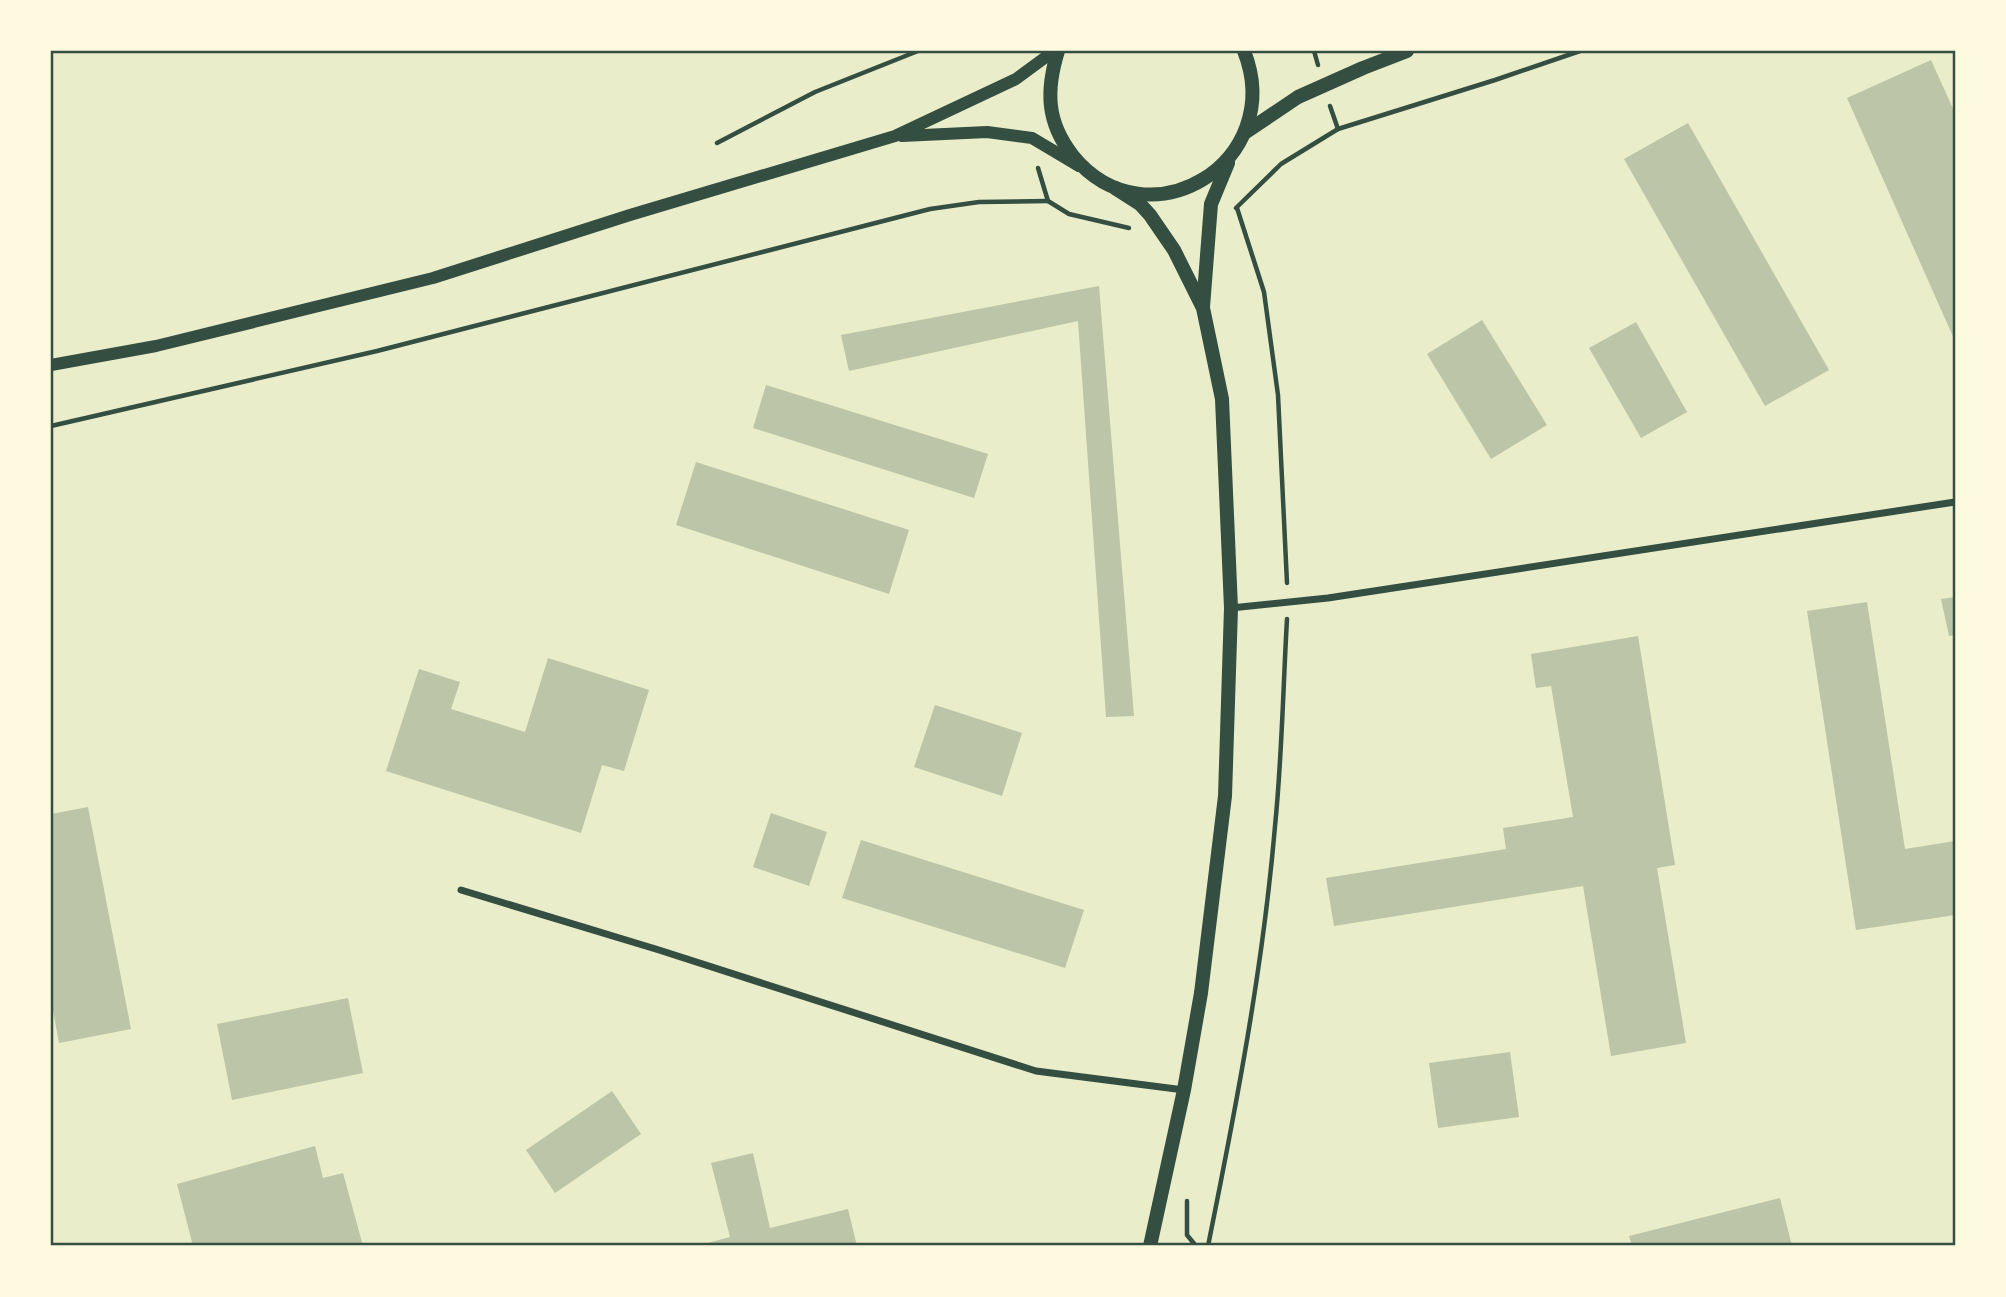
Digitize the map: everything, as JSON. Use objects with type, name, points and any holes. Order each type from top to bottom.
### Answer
[{"type":"main road","points":[[1056,51],[1049,79],[1051,112],[1063,144],[1084,169],[1140,204],[1174,250],[1203,308],[1222,399],[1231,608],[1225,796],[1201,993],[1184,1090],[1150,1246]]},
{"type":"main road","points":[[1203,308],[1211,204],[1229,159],[1246,132],[1254,101],[1251,69],[1244,51]]},
{"type":"main road","points":[[1246,132],[1298,97],[1408,51]]},
{"type":"main road","points":[[1115,188],[1145,194],[1177,192],[1205,179],[1229,159]]},
{"type":"street","points":[[51,365],[156,346],[433,278],[630,215],[895,136],[1016,79],[1056,51]]},
{"type":"street","points":[[895,136],[987,132],[1032,138],[1084,169]]},
{"type":"street","points":[[1231,608],[1328,598],[1955,502]]},
{"type":"street","points":[[461,890],[659,950],[1036,1071],[1184,1090]]},
{"type":"path","points":[[717,143],[816,92],[918,51]]},
{"type":"path","points":[[1338,129],[1580,51]]},
{"type":"path","points":[[51,426],[377,351],[930,209],[979,202],[1048,201]]},
{"type":"path","points":[[1208,1246],[1239,1092],[1258,977],[1276,826],[1288,602],[1278,396],[1264,292],[1237,208]]},
{"type":"path","points":[[1188,1201],[1187,1235],[1196,1246]]},
{"type":"building","points":[[1931,60],[1955,113],[1955,341],[1847,98]]},
{"type":"building","points":[[1688,123],[1829,370],[1765,406],[1624,159]]},
{"type":"building","points":[[1099,286],[1134,716],[1106,717],[1078,321],[849,371],[841,335]]},
{"type":"building","points":[[1482,320],[1547,425],[1491,459],[1427,354]]},
{"type":"building","points":[[1636,322],[1687,412],[1641,438],[1589,348]]},
{"type":"building","points":[[766,385],[988,454],[974,498],[753,428]]},
{"type":"building","points":[[696,462],[909,530],[889,594],[676,525]]},
{"type":"building","points":[[1955,597],[1955,635],[1949,636],[1941,599]]},
{"type":"building","points":[[1867,602],[1905,849],[1955,841],[1955,915],[1856,930],[1807,611]]},
{"type":"building","points":[[1638,636],[1675,865],[1657,868],[1686,1043],[1611,1056],[1583,886],[1334,926],[1326,878],[1506,849],[1503,828],[1573,817],[1551,686],[1536,688],[1531,654]]},
{"type":"building","points":[[548,658],[649,690],[624,771],[602,765],[581,833],[386,771],[419,669],[460,682],[451,709],[525,732]]},
{"type":"building","points":[[935,705],[1022,733],[1002,796],[914,767]]},
{"type":"building","points":[[88,807],[131,1029],[59,1043],[51,999],[51,814]]},
{"type":"building","points":[[771,813],[827,832],[809,886],[753,867]]},
{"type":"building","points":[[861,840],[1084,910],[1065,968],[842,898]]},
{"type":"building","points":[[348,998],[363,1073],[232,1100],[217,1024]]},
{"type":"building","points":[[1510,1052],[1519,1117],[1438,1128],[1429,1063]]},
{"type":"building","points":[[612,1091],[641,1134],[555,1193],[526,1150]]},
{"type":"building","points":[[315,1146],[323,1178],[343,1173],[363,1246],[193,1246],[177,1184]]},
{"type":"building","points":[[753,1153],[770,1228],[848,1209],[857,1246],[696,1246],[730,1237],[711,1163]]},
{"type":"building","points":[[1780,1198],[1792,1246],[1632,1246],[1629,1236]]}]
